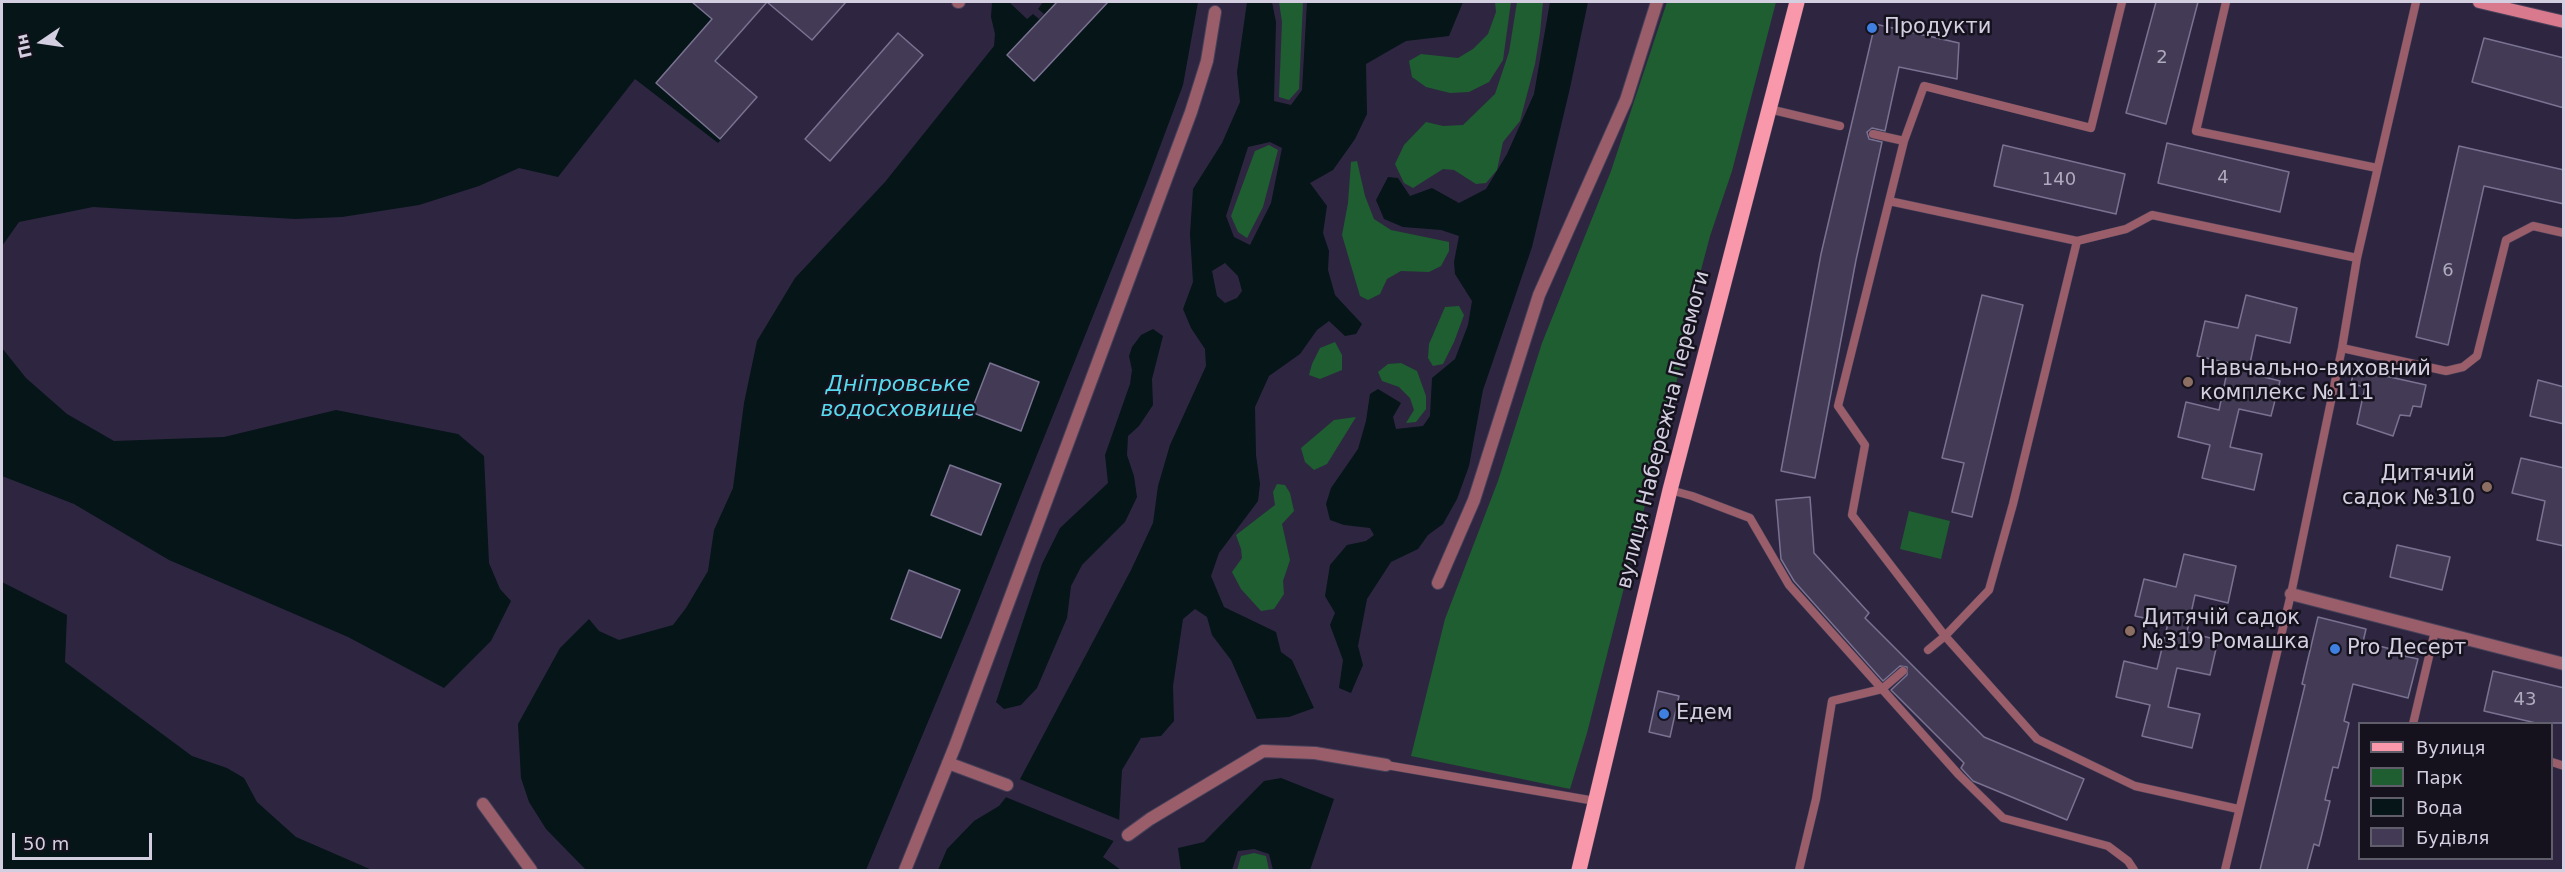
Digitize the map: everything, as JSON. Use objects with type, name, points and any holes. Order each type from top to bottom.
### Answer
[{"type":"main road","name":"вулиця Набережна Перемоги","points":[[1579,870],[1670,490],[1797,2]]},
{"type":"main road","points":[[2479,2],[2501,4],[2564,22]]},
{"type":"street","points":[[1438,583],[1474,500],[1539,295],[1626,100],[1657,2]]},
{"type":"street","points":[[905,870],[948,763],[1121,305],[1191,112],[1207,61],[1215,12]]},
{"type":"street","points":[[2291,594],[2564,664]]},
{"type":"street","points":[[1128,835],[1150,819],[1263,751],[1316,753],[1386,765]]},
{"type":"street","points":[[948,763],[1007,785]]},
{"type":"street","points":[[483,804],[531,870]]},
{"type":"lane","points":[[2122,2],[2091,128],[1924,86],[1904,141],[1838,406],[1865,445],[1852,515],[1945,636],[2037,740],[2135,786],[2238,809]]},
{"type":"lane","points":[[2226,2],[2196,131],[2377,168]]},
{"type":"lane","points":[[2225,870],[2291,594],[2342,348],[2357,258],[2416,2]]},
{"type":"lane","points":[[1768,109],[1840,126]]},
{"type":"lane","points":[[1873,134],[1904,141]]},
{"type":"lane","points":[[1889,201],[2077,241],[2126,229],[2152,215],[2357,258]]},
{"type":"lane","points":[[2342,348],[2446,371],[2463,367],[2477,356],[2506,240],[2533,226],[2564,233]]},
{"type":"lane","points":[[1928,650],[1945,636],[1989,590],[2013,504],[2077,241]]},
{"type":"lane","points":[[1670,490],[1750,518],[1789,585],[1959,775],[2003,818],[2108,846],[2128,861],[2134,870]]},
{"type":"lane","points":[[2413,722],[2435,631]]},
{"type":"lane","points":[[1799,870],[1816,799],[1832,701],[1882,689],[1903,671]]},
{"type":"lane","points":[[1386,765],[1595,801]]},
{"type":"green space","points":[[1279,2],[1303,2],[1299,89],[1289,100],[1279,97],[1282,22]]},
{"type":"green space","points":[[1495,2],[1511,2],[1503,60],[1489,82],[1469,92],[1450,93],[1426,87],[1412,77],[1409,61],[1421,54],[1458,58],[1473,49],[1488,34],[1496,12]]},
{"type":"green space","points":[[1517,2],[1543,2],[1540,33],[1535,64],[1520,121],[1503,142],[1497,170],[1486,183],[1476,184],[1454,170],[1443,169],[1413,188],[1404,183],[1395,164],[1404,145],[1426,122],[1443,126],[1463,125],[1495,94],[1509,52]]},
{"type":"green space","points":[[1667,2],[1776,2],[1732,171],[1710,236],[1692,304],[1681,364],[1587,733],[1570,789],[1411,756],[1445,619],[1498,481],[1542,343],[1611,171]]},
{"type":"green space","points":[[1269,145],[1278,150],[1263,207],[1247,238],[1238,232],[1231,216],[1255,151]]},
{"type":"green space","points":[[1357,161],[1365,196],[1374,219],[1391,230],[1449,242],[1449,251],[1441,266],[1429,272],[1401,271],[1387,279],[1380,294],[1368,300],[1360,296],[1342,235],[1348,203],[1351,162]]},
{"type":"green space","points":[[1459,306],[1464,315],[1454,342],[1443,364],[1433,366],[1428,358],[1429,344],[1445,307]]},
{"type":"green space","points":[[1335,342],[1342,355],[1342,370],[1320,379],[1309,375],[1320,348]]},
{"type":"green space","points":[[1401,363],[1417,371],[1426,396],[1426,409],[1416,422],[1406,423],[1414,410],[1410,398],[1399,387],[1382,381],[1378,372],[1388,364]]},
{"type":"green space","points":[[1356,417],[1327,464],[1314,470],[1305,462],[1301,448],[1334,420]]},
{"type":"green space","points":[[1277,484],[1285,485],[1290,493],[1294,511],[1282,524],[1290,560],[1283,581],[1284,594],[1274,609],[1261,611],[1241,589],[1232,572],[1242,558],[1236,535],[1275,505],[1273,492]]},
{"type":"green space","points":[[1909,511],[1950,521],[1941,559],[1900,549]]},
{"type":"green space","points":[[1254,853],[1266,856],[1269,870],[1237,870],[1241,856]]},
{"type":"water","points":[[2,2],[767,2],[716,61],[757,97],[718,143],[635,79],[558,177],[519,168],[479,186],[419,205],[342,217],[295,219],[93,207],[19,222],[2,246]]},
{"type":"water","name":"Дніпровське водосховище","points":[[992,2],[1198,2],[1183,85],[1146,184],[971,619],[866,870],[586,870],[546,829],[529,802],[521,778],[518,724],[560,648],[589,619],[599,631],[619,640],[673,625],[686,608],[708,571],[714,530],[733,488],[744,403],[757,341],[795,278],[885,182],[994,46]]},
{"type":"water","points":[[1247,2],[1272,2],[1276,22],[1274,101],[1291,105],[1302,90],[1307,2],[1463,2],[1449,36],[1406,41],[1366,64],[1367,114],[1355,139],[1333,170],[1310,183],[1327,206],[1323,233],[1329,251],[1328,270],[1335,295],[1362,324],[1356,334],[1345,336],[1329,321],[1317,330],[1300,354],[1269,376],[1255,407],[1256,455],[1260,484],[1258,501],[1219,553],[1211,576],[1224,607],[1276,632],[1281,652],[1292,660],[1314,708],[1289,717],[1257,719],[1231,660],[1212,635],[1207,617],[1195,609],[1183,619],[1173,686],[1174,721],[1161,736],[1141,738],[1122,770],[1119,822],[1113,842],[1103,857],[1121,870],[938,870],[947,849],[974,821],[999,806],[1019,781],[1131,570],[1153,523],[1158,486],[1170,445],[1206,366],[1205,349],[1191,328],[1183,309],[1193,282],[1190,234],[1193,189],[1222,143],[1240,102],[1237,72]],"holes":[[[1270,142],[1282,148],[1271,203],[1250,245],[1234,237],[1226,216],[1248,147]],[[1225,263],[1238,276],[1242,291],[1237,298],[1225,303],[1217,296],[1212,271]]]},
{"type":"water","points":[[1550,2],[1588,2],[1532,247],[1483,390],[1469,466],[1457,499],[1443,524],[1428,535],[1418,549],[1391,562],[1367,599],[1358,646],[1363,665],[1351,693],[1339,688],[1343,660],[1330,625],[1335,613],[1325,596],[1330,565],[1347,545],[1366,541],[1374,535],[1370,528],[1344,525],[1330,520],[1326,504],[1331,488],[1358,449],[1366,421],[1370,394],[1378,389],[1401,403],[1393,417],[1396,429],[1423,426],[1430,416],[1432,378],[1455,359],[1468,325],[1472,301],[1455,274],[1454,262],[1459,236],[1441,230],[1403,227],[1384,219],[1376,200],[1388,177],[1398,178],[1410,196],[1432,188],[1459,203],[1486,189],[1507,154],[1534,94]]},
{"type":"water","points":[[1153,329],[1163,336],[1152,379],[1153,405],[1139,426],[1128,436],[1127,455],[1134,476],[1137,497],[1125,522],[1082,565],[1071,586],[1067,618],[1037,688],[1021,705],[1004,709],[996,702],[1042,564],[1060,528],[1108,483],[1105,455],[1130,384],[1132,370],[1129,356],[1132,347],[1141,335]]},
{"type":"water","points":[[2,348],[26,378],[67,414],[114,441],[224,437],[336,410],[458,434],[484,456],[489,563],[500,589],[511,601],[491,641],[444,688],[348,637],[169,560],[74,504],[2,476]]},
{"type":"water","points":[[2,582],[67,615],[65,662],[192,756],[227,768],[244,778],[257,802],[296,837],[372,870],[2,870]]},
{"type":"water","points":[[1281,778],[1334,799],[1310,870],[1273,870],[1269,854],[1254,849],[1238,851],[1232,870],[1181,870],[1178,848],[1204,842],[1264,781]]},
{"type":"pier","points":[[1009,2],[1043,2],[1038,9],[1044,14],[1039,19],[1033,14],[1027,19]]},
{"type":"pier","points":[[1017,778],[1122,821],[1116,842],[1003,796]]},
{"type":"building","points":[[692,2],[767,2],[715,61],[757,97],[720,139],[656,83],[712,19]]},
{"type":"building","points":[[767,2],[846,2],[812,40]]},
{"type":"building","points":[[1057,2],[1108,2],[1034,81],[1007,55]]},
{"type":"building","points":[[2156,2],[2198,2],[2166,124],[2126,113]]},
{"type":"building","points":[[1875,24],[1959,43],[1957,79],[1899,67],[1885,131],[1872,128],[1867,132],[1869,139],[1882,142],[1856,260],[1815,478],[1781,471],[1821,254]]},
{"type":"building","points":[[898,33],[923,55],[830,161],[805,139]]},
{"type":"building","points":[[2484,38],[2564,58],[2564,108],[2472,82]]},
{"type":"building","points":[[2167,143],[2289,172],[2280,212],[2158,183]]},
{"type":"building","points":[[2003,145],[2125,174],[2116,214],[1994,186]]},
{"type":"building","points":[[2459,146],[2564,170],[2564,204],[2484,186],[2448,345],[2416,337]]},
{"type":"building","points":[[1982,295],[2023,305],[1972,517],[1952,512],[1964,463],[1942,458]]},
{"type":"building","points":[[2246,295],[2297,308],[2290,343],[2256,335],[2248,373],[2280,381],[2271,416],[2239,409],[2230,447],[2262,454],[2254,490],[2202,478],[2210,445],[2178,437],[2186,402],[2219,410],[2229,363],[2197,356],[2205,321],[2238,328]]},
{"type":"building","points":[[990,363],[1039,382],[1021,431],[971,412]]},
{"type":"building","points":[[2354,369],[2426,385],[2421,407],[2413,406],[2410,416],[2400,415],[2393,436],[2357,424],[2365,387],[2351,384]]},
{"type":"building","points":[[2538,380],[2564,387],[2564,424],[2530,416]]},
{"type":"building","points":[[2521,458],[2564,468],[2564,546],[2537,540],[2545,501],[2512,493]]},
{"type":"building","points":[[950,465],[1001,484],[981,535],[931,515]]},
{"type":"building","points":[[1810,497],[1814,553],[1869,613],[1865,618],[1984,737],[2084,779],[2067,820],[1973,781],[1961,768],[1964,763],[1891,690],[1907,675],[1907,667],[1900,666],[1883,681],[1794,581],[1781,559],[1776,500]]},
{"type":"building","points":[[2397,545],[2450,557],[2442,590],[2390,577]]},
{"type":"building","points":[[2184,554],[2236,566],[2228,603],[2195,595],[2187,632],[2218,640],[2210,675],[2177,668],[2168,707],[2200,714],[2192,748],[2142,736],[2150,705],[2116,697],[2124,661],[2157,669],[2168,623],[2135,616],[2144,579],[2176,587]]},
{"type":"building","points":[[909,570],[960,590],[941,638],[891,619]]},
{"type":"building","points":[[2318,617],[2366,629],[2363,642],[2391,649],[2391,653],[2418,659],[2408,698],[2353,684],[2344,721],[2349,723],[2338,768],[2333,767],[2325,800],[2330,801],[2319,846],[2314,844],[2307,870],[2260,870],[2305,685],[2302,684]]},
{"type":"building","points":[[2493,671],[2564,688],[2564,723],[2532,722],[2484,711]]},
{"type":"building","name":"Едем","points":[[1658,691],[1679,696],[1670,737],[1649,732]]},
{"type":"place","name":"Продукти","points":[[1872,28]]},
{"type":"place","name":"Навчально-виховний комплекс №111","points":[[2188,382]]},
{"type":"place","name":"Дитячий садок №310","points":[[2487,487]]},
{"type":"place","name":"Дитячій садок №319 Ромашка","points":[[2130,631]]},
{"type":"place","name":"Pro Десерт","points":[[2335,649]]},
{"type":"place","name":"Едем","points":[[1664,714]]}]
